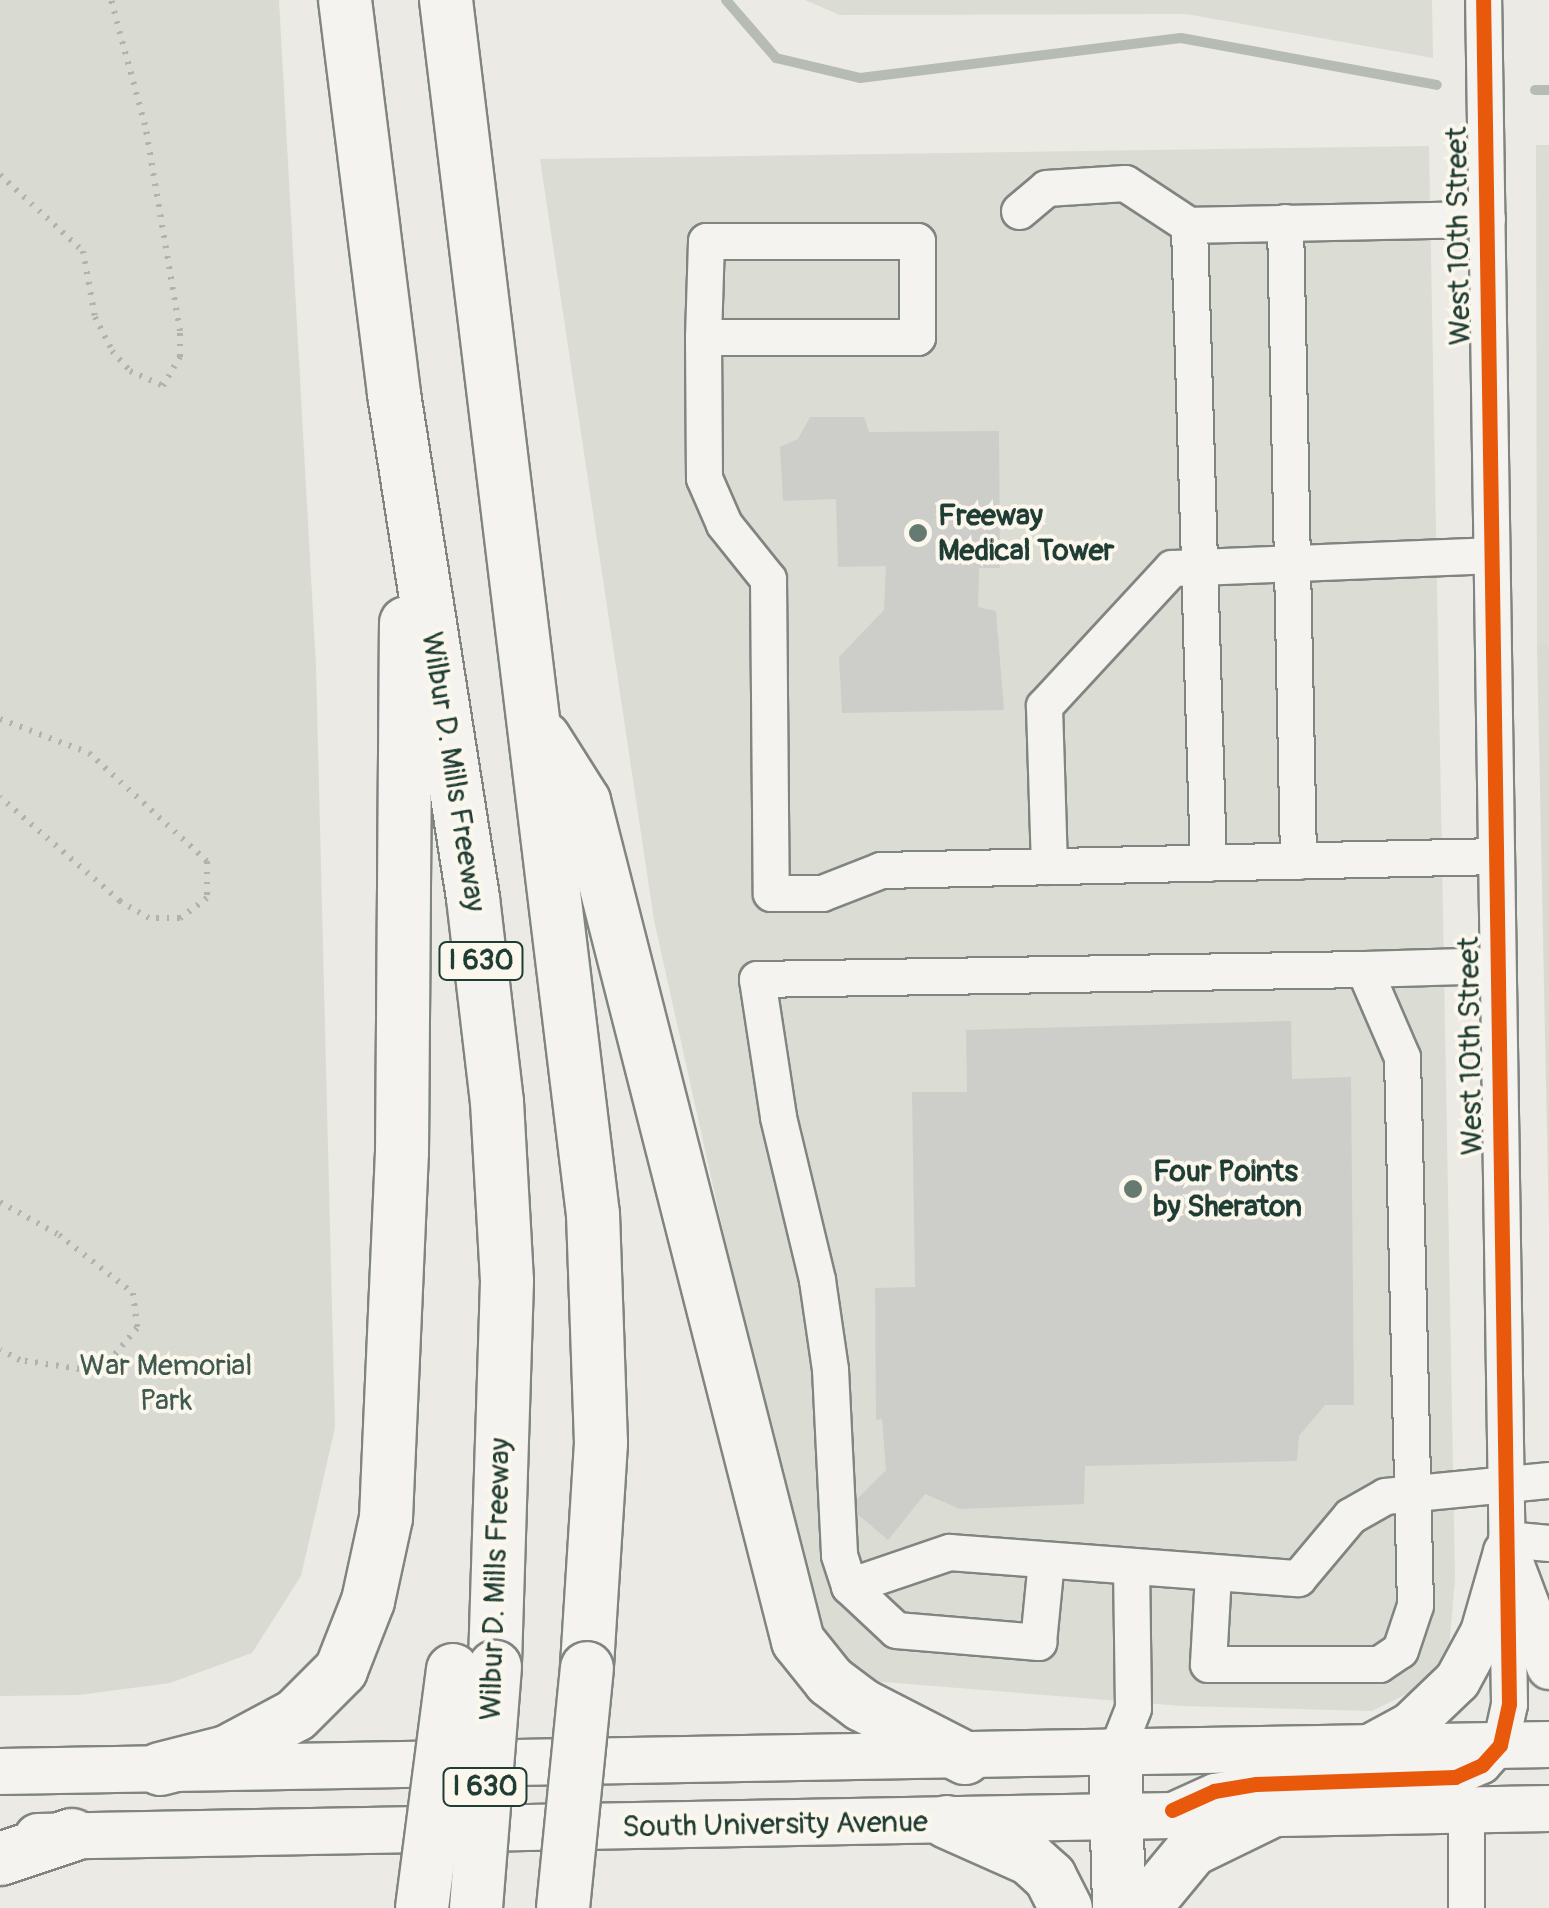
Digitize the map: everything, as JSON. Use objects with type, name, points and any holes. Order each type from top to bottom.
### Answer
[{"type":"highway","name":"Wilbur D. Mills Freeway","points":[[345,0],[408,491],[473,898],[497,1102],[506,1281],[502,1436],[474,1669],[476,1908]]},
{"type":"highway","name":"I 630","points":[[446,0],[594,1214],[601,1443],[582,1731],[563,1908]]},
{"type":"highway","points":[[160,1768],[261,1738],[328,1686],[352,1652],[386,1518],[406,966],[408,491]]},
{"type":"highway","points":[[536,726],[584,801],[798,1641],[830,1681],[862,1704],[964,1758]]},
{"type":"highway","points":[[422,1908],[474,1669]]},
{"type":"highway","points":[[582,1731],[596,1908]]},
{"type":"highway","points":[[1115,1754],[1119,1908]]},
{"type":"highway","points":[[1144,1908],[1192,1850],[1272,1810]]},
{"type":"highway","points":[[947,1822],[1030,1859],[1050,1877],[1066,1908]]},
{"type":"highway","points":[[0,1860],[72,1835]]},
{"type":"main road","points":[[1520,1545],[1549,1666]]},
{"type":"main road","points":[[1363,1750],[1410,1725],[1458,1680],[1484,1632],[1520,1545]]},
{"type":"main road","points":[[0,1771],[964,1758],[1549,1744]]},
{"type":"main road","name":"South University Avenue","points":[[0,1836],[947,1822],[1172,1810],[1549,1808]]},
{"type":"street","name":"West 10th Street","points":[[1484,0],[1504,1482],[1520,1545],[1510,1704],[1500,1745]]},
{"type":"street","points":[[1020,211],[1046,188],[1126,183],[1189,224],[1487,219]]},
{"type":"street","points":[[1285,222],[1298,861]]},
{"type":"street","points":[[1189,224],[1204,567],[1208,863]]},
{"type":"street","points":[[703,337],[917,337],[917,241],[706,241],[703,337],[704,478],[724,524],[768,578],[771,892],[822,893],[881,870],[1496,856]]},
{"type":"street","points":[[1049,866],[1044,706],[1172,568],[1490,556]]},
{"type":"street","points":[[1046,1560],[1038,1642],[896,1630],[849,1586],[838,1555],[830,1369],[818,1280],[778,1117],[756,979],[1498,965]]},
{"type":"street","points":[[1214,1574],[1208,1664],[1378,1664],[1400,1650],[1415,1605],[1402,1057],[1364,969]]},
{"type":"street","points":[[849,1586],[949,1552],[1131,1570],[1298,1578],[1350,1516],[1386,1496],[1549,1480]]},
{"type":"street","points":[[1115,1754],[1133,1708],[1131,1570]]},
{"type":"street","points":[[1172,1810],[1214,1791],[1256,1784],[1438,1780],[1482,1766],[1500,1745]]},
{"type":"street","points":[[1466,1808],[1466,1908]]},
{"type":"path","points":[[0,175],[83,251],[95,317],[112,351],[130,371],[163,386],[180,357],[180,331],[144,125],[111,0]]},
{"type":"path","points":[[0,719],[90,752],[207,860],[207,898],[180,918],[149,918],[120,902],[0,797]]},
{"type":"path","points":[[0,1202],[59,1235],[134,1293],[137,1328],[100,1372],[20,1360],[0,1350]]},
{"type":"shaded area","points":[[805,0],[1432,0],[1433,58],[1186,14],[840,15]]},
{"type":"shaded area","points":[[1536,145],[1549,145],[1549,644],[1537,644]]},
{"type":"shaded area","points":[[1429,146],[1455,1579],[1449,1649],[1419,1688],[1372,1711],[1182,1706],[858,1680],[816,1649],[654,920],[540,159]]},
{"type":"green space","name":"War Memorial Park","points":[[0,0],[279,0],[316,666],[335,1428],[301,1576],[252,1653],[170,1683],[79,1695],[0,1696]]},
{"type":"green space","points":[[1537,644],[1549,644],[1549,1229]]},
{"type":"building","name":"Freeway Medical Tower","points":[[810,417],[864,417],[869,432],[999,431],[1000,568],[979,568],[978,607],[996,611],[1004,710],[842,713],[839,657],[884,610],[886,566],[838,567],[836,499],[783,501],[780,447],[798,439]]},
{"type":"building","name":"Four Points by Sheraton","points":[[1291,1021],[1292,1079],[1351,1077],[1354,1405],[1325,1405],[1299,1436],[1297,1461],[1085,1466],[1084,1504],[960,1509],[925,1494],[888,1540],[849,1507],[886,1470],[882,1419],[876,1420],[875,1288],[915,1287],[912,1092],[967,1092],[966,1030]]},
{"type":"waterway","points":[[726,0],[776,58],[860,78],[1181,38],[1437,85]]},
{"type":"waterway","points":[[1535,90],[1549,90]]},
{"type":"cycle path","points":[[1172,1810],[1214,1791],[1256,1784],[1455,1777],[1482,1765],[1500,1745],[1509,1704],[1483,0]]},
{"type":"place","name":"Freeway Medical Tower","points":[[918,533]]},
{"type":"place","name":"Four Points by Sheraton","points":[[1133,1189]]}]
